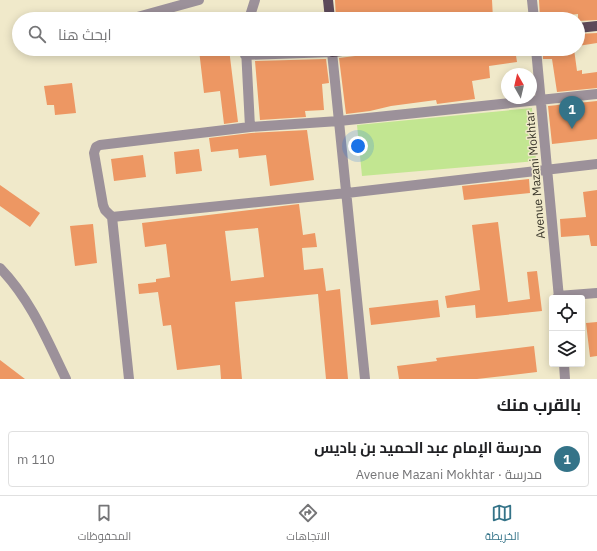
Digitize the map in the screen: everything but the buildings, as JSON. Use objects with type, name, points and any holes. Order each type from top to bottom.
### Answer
[{"type":"main road","points":[[328,0],[329,12]]},
{"type":"main road","points":[[585,27],[597,26]]},
{"type":"street","points":[[155,12],[199,0]]},
{"type":"street","points":[[251,12],[255,0]]},
{"type":"street","points":[[532,0],[533,12]]},
{"type":"street","points":[[245,56],[250,127]]},
{"type":"street","points":[[333,56],[365,379]]},
{"type":"street","name":"Avenue Mazani Mokhtar","points":[[537,56],[548,170],[558,295]]},
{"type":"street","points":[[129,379],[112,218],[105,210],[103,205],[94,153],[96,147],[100,145],[250,127],[339,121],[597,94]]},
{"type":"street","points":[[112,218],[597,164]]},
{"type":"street","points":[[0,268],[16,285],[37,320],[66,379]]},
{"type":"street","points":[[574,295],[597,292]]},
{"type":"street","points":[[564,367],[565,379]]},
{"type":"green space","points":[[532,108],[536,161],[362,176],[357,125]]},
{"type":"place","name":"مدرسة الإمام عبد الحميد بن باديس","points":[[572,129]]}]
